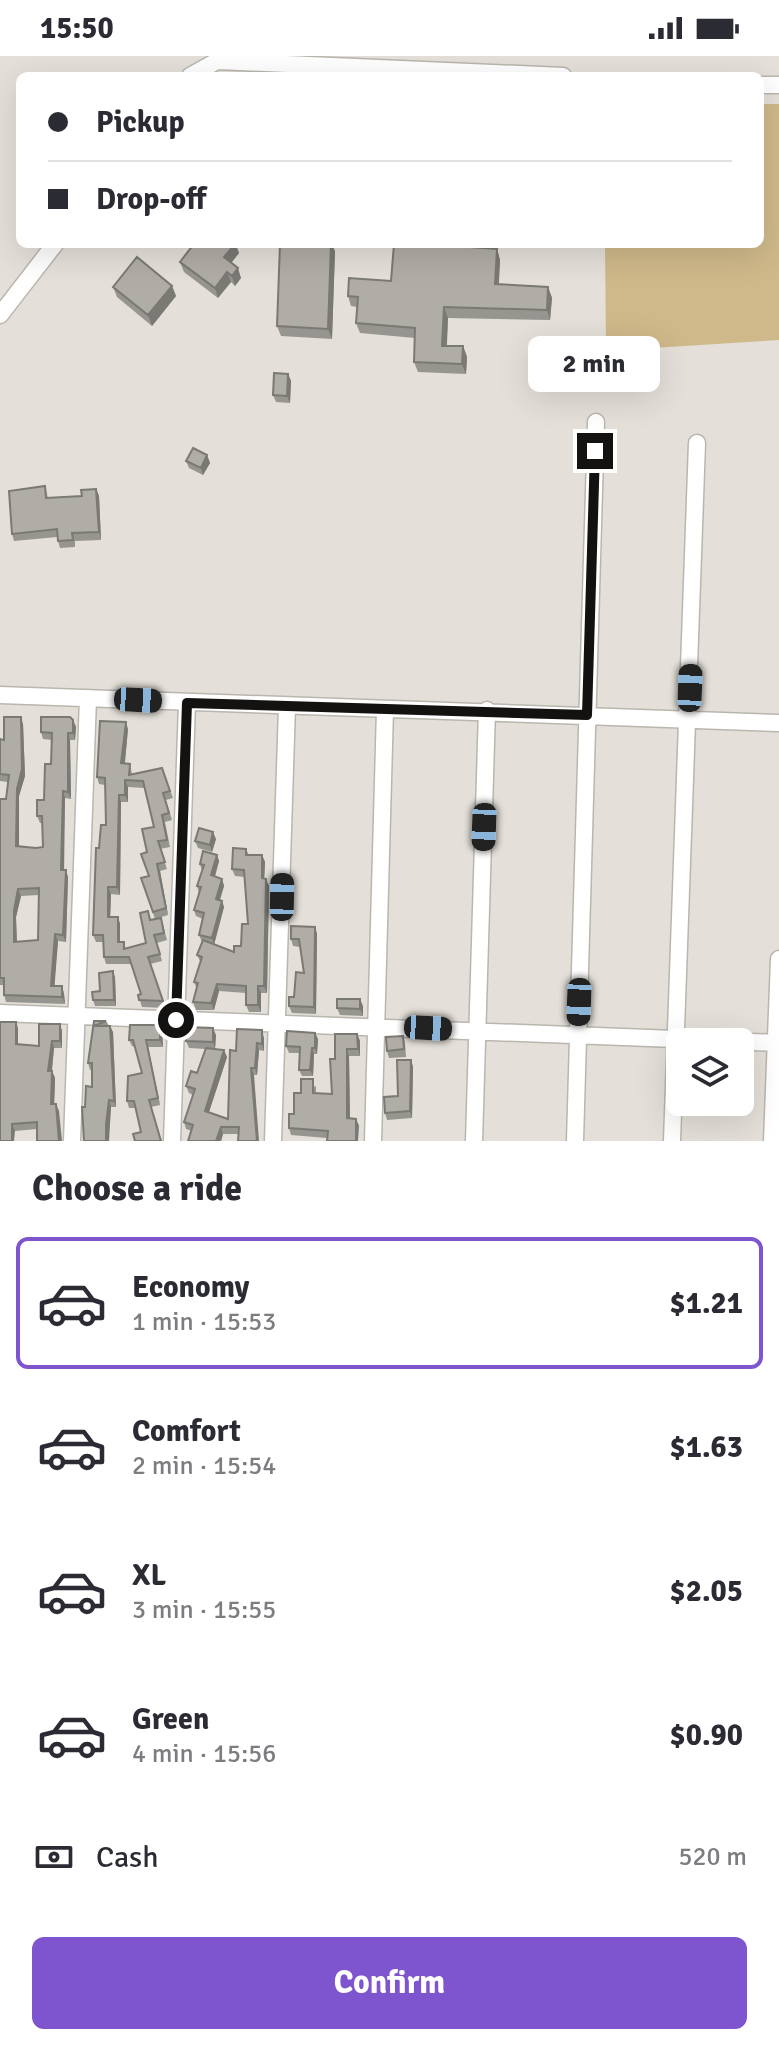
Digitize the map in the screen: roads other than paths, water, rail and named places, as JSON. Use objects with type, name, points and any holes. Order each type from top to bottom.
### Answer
[{"type":"street","points":[[197,72],[217,61],[270,59],[494,72]]},
{"type":"street","points":[[778,85],[779,71]]},
{"type":"street","points":[[0,315],[52,248]]},
{"type":"street","points":[[575,1141],[596,422]]},
{"type":"street","points":[[676,1028],[697,443]]},
{"type":"street","points":[[0,695],[487,710],[779,723]]},
{"type":"street","points":[[72,1141],[88,698]]},
{"type":"street","points":[[172,1141],[187,703]]},
{"type":"street","points":[[273,1141],[287,706]]},
{"type":"street","points":[[373,1141],[385,709]]},
{"type":"street","points":[[474,1141],[487,710]]},
{"type":"street","points":[[772,1141],[779,959]]},
{"type":"street","points":[[0,1013],[666,1038]]},
{"type":"street","points":[[754,1042],[777,1043]]},
{"type":"street","points":[[672,1141],[673,1116]]}]
